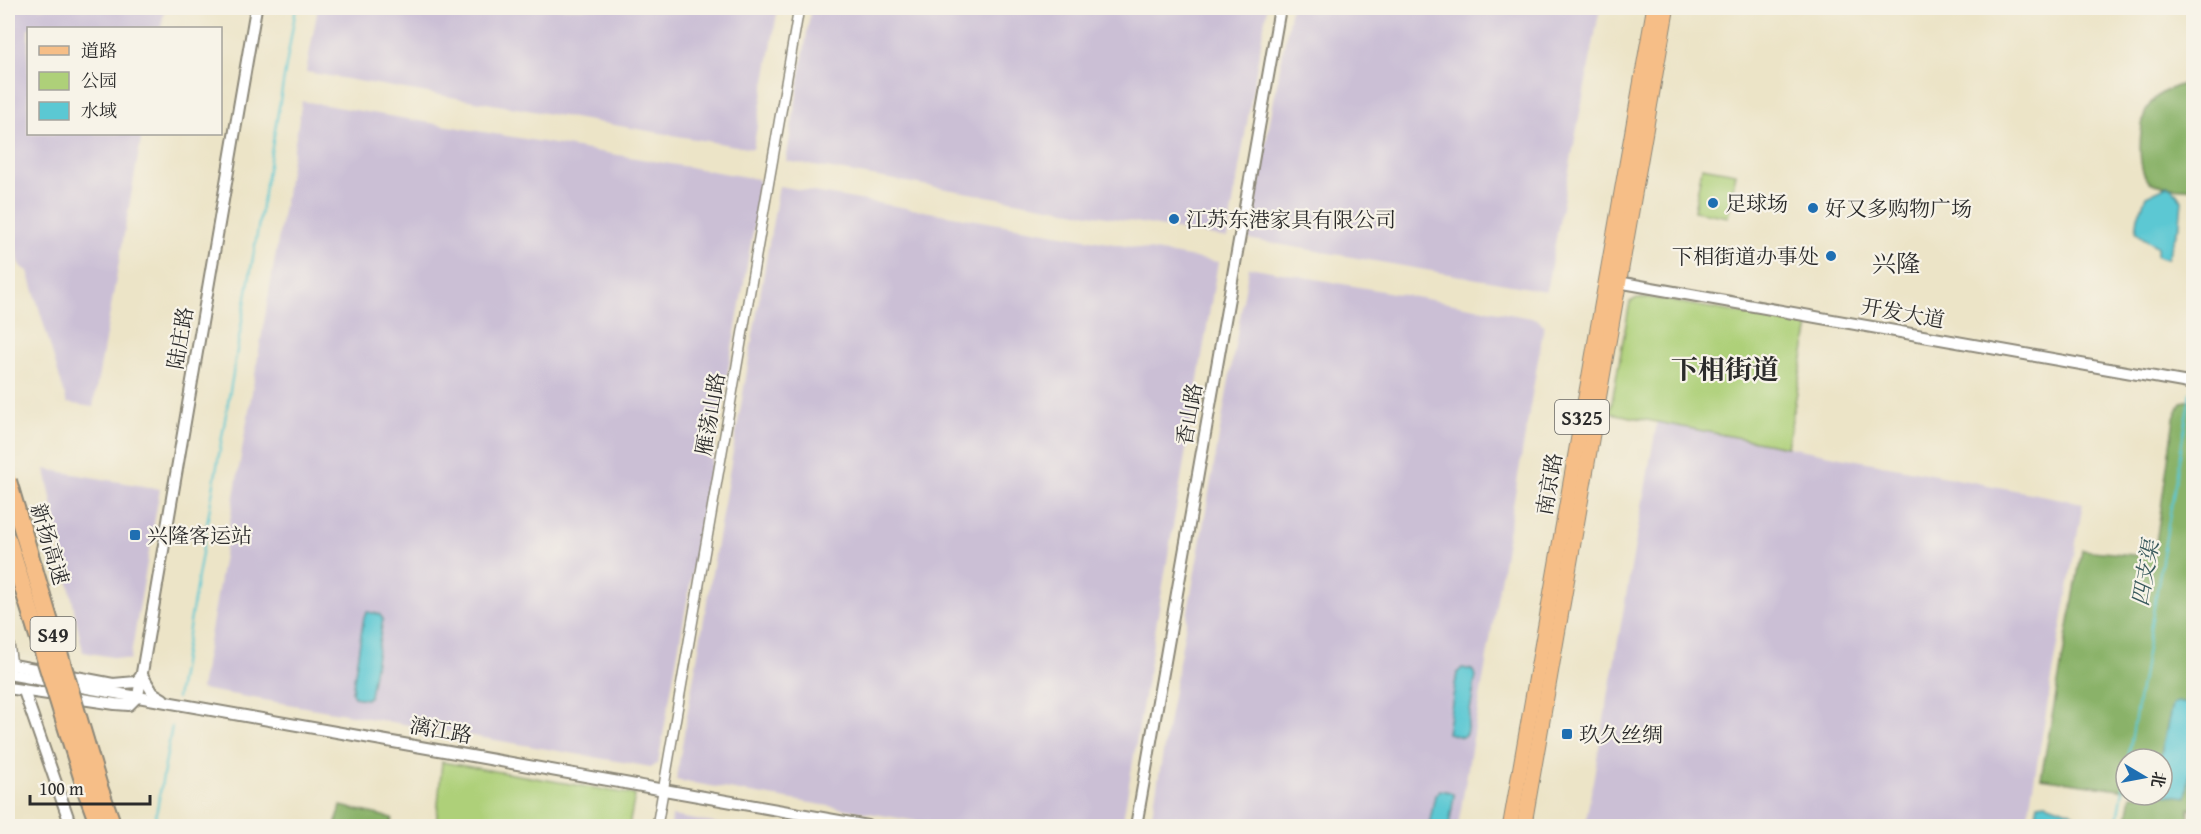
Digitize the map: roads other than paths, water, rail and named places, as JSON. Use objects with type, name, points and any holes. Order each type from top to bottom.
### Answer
[{"type":"highway","name":"新扬高速","points":[[8,481],[93,790],[99,826]]},
{"type":"highway","name":"新扬高速","points":[[8,540],[93,790],[114,826]]},
{"type":"main road","name":"南京路","points":[[1524,826],[1654,8]]},
{"type":"main road","name":"南京路","points":[[1510,826],[1612,281],[1667,8]]},
{"type":"street","name":"陆庄路","points":[[138,696],[256,8]]},
{"type":"street","name":"雁荡山路","points":[[657,826],[799,8]]},
{"type":"street","name":"香山路","points":[[1136,826],[1280,8]]},
{"type":"street","name":"开发大道","points":[[1612,281],[2193,384]]},
{"type":"street","points":[[8,637],[9,668],[113,684],[136,681],[142,675],[153,693],[168,702]]},
{"type":"street","name":"漓江路","points":[[9,668],[168,702],[868,826]]},
{"type":"street","points":[[8,688],[129,705],[138,696]]},
{"type":"street","points":[[24,691],[71,826]]},
{"type":"water","points":[[2167,186],[2173,188],[2182,201],[2180,223],[2167,259],[2157,256],[2157,247],[2136,231],[2138,217],[2146,196]]},
{"type":"water","points":[[367,612],[379,614],[383,619],[370,696],[366,699],[354,697],[352,692],[364,617]]},
{"type":"water","points":[[1462,668],[1472,670],[1476,676],[1466,734],[1462,737],[1447,733],[1457,673]]},
{"type":"water","points":[[2177,702],[2193,705],[2193,751],[2186,797],[2174,796],[2174,747],[2163,747],[2172,704]]},
{"type":"water","points":[[1440,790],[1454,795],[1449,826],[1429,826],[1435,795]]},
{"type":"water","points":[[2046,803],[2072,812],[2077,820],[2076,826],[2034,826],[2038,804]]},
{"type":"waterway","points":[[177,698],[296,8]]},
{"type":"waterway","name":"四支渠","points":[[2130,747],[2191,391]]},
{"type":"waterway","points":[[154,826],[172,726]]},
{"type":"waterway","name":"四支渠","points":[[2117,826],[2120,807]]},
{"type":"place","name":"足球场","points":[[1713,203]]},
{"type":"place","name":"好又多购物广场","points":[[1813,208]]},
{"type":"place","name":"江苏东港家具有限公司","points":[[1174,219]]},
{"type":"place","name":"下相街道办事处","points":[[1831,256]]},
{"type":"place","name":"兴隆客运站","points":[[135,535]]},
{"type":"place","name":"玖久丝绸","points":[[1567,734]]},
{"type":"district","name":"兴隆","points":[[1896,263]]},
{"type":"district","name":"下相街道","points":[[1725,369]]}]
